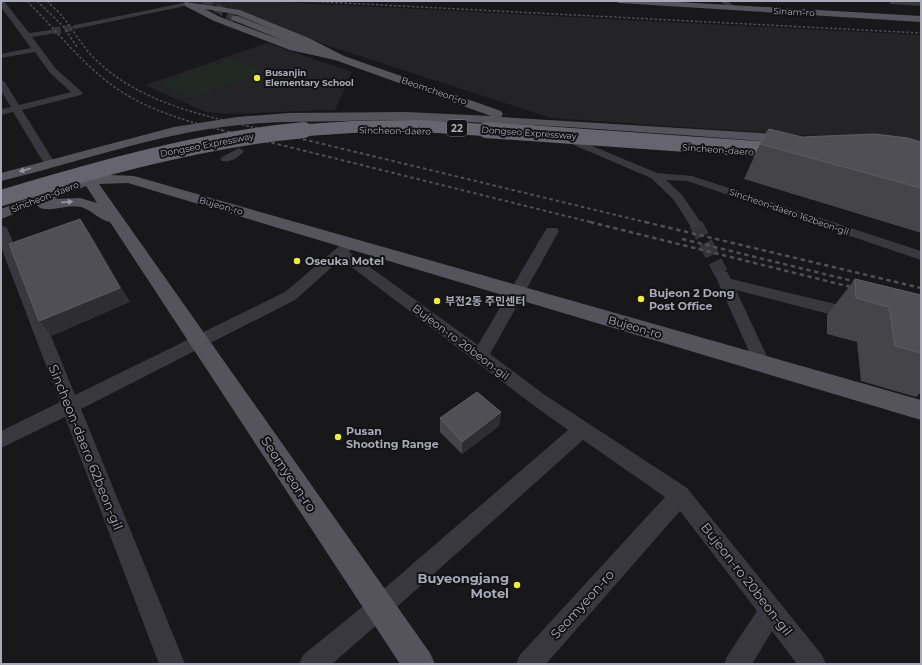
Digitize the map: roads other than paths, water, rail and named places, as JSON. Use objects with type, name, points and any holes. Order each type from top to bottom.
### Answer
[{"type":"highway","name":"Dongseo Expressway","points":[[1,192],[88,165],[194,140],[274,127],[354,121],[409,120],[475,123],[800,148]]},
{"type":"highway","name":"Dongseo Expressway","points":[[1,198],[148,156],[235,138],[319,128],[382,126],[468,129],[800,148]]},
{"type":"highway","points":[[1,203],[148,156]]},
{"type":"main road","name":"Sinam-ro","points":[[619,1],[921,20]]},
{"type":"main road","name":"Beomcheon-ro","points":[[188,4],[232,14],[297,43],[571,140]]},
{"type":"main road","points":[[188,4],[217,19],[292,48],[340,58]]},
{"type":"main road","points":[[217,19],[213,17],[213,15],[232,14]]},
{"type":"main road","name":"Sincheon-daero","points":[[1,177],[48,163],[180,137],[254,124],[311,118],[406,116],[519,121],[800,148]]},
{"type":"main road","name":"Sincheon-daero","points":[[1,214],[132,164],[190,151],[260,139],[298,135],[402,130],[571,140],[800,148]]},
{"type":"main road","name":"Sincheon-daero","points":[[48,163],[89,180]]},
{"type":"main road","name":"Seomyeon-ro","points":[[89,180],[418,664]]},
{"type":"main road","name":"Bujeon-ro","points":[[89,180],[129,180],[345,248],[517,292],[921,410]]},
{"type":"main road","name":"Seomyeon-ro","points":[[1,214],[74,201],[94,206],[119,224]]},
{"type":"street","points":[[722,1],[734,8]]},
{"type":"street","points":[[1,2],[12,22],[27,36],[53,71],[78,93],[1,112]]},
{"type":"street","points":[[891,2],[921,4]]},
{"type":"street","points":[[891,2],[906,18]]},
{"type":"street","points":[[75,27],[188,4]]},
{"type":"street","points":[[27,36],[54,31]]},
{"type":"street","points":[[1,56],[37,49]]},
{"type":"street","points":[[2,84],[48,163]]},
{"type":"street","points":[[571,140],[655,176],[678,198],[696,224]]},
{"type":"street","points":[[226,159],[239,151]]},
{"type":"street","name":"Sincheon-daero 162beon-gil","points":[[655,176],[688,178],[921,256]]},
{"type":"street","name":"Sincheon-daero 62beon-gil","points":[[1,230],[172,664]]},
{"type":"street","points":[[480,356],[552,231]]},
{"type":"street","points":[[1,440],[290,296],[345,248]]},
{"type":"street","name":"Bujeon-ro 20beon-gil","points":[[345,248],[480,356],[540,400],[680,495],[813,664]]},
{"type":"street","points":[[763,365],[723,277],[868,319]]},
{"type":"street","points":[[312,664],[380,607],[583,429]]},
{"type":"street","name":"Seomyeon-ro","points":[[529,664],[680,495]]},
{"type":"street","points":[[737,664],[771,612]]},
{"type":"tunnel","points":[[204,1],[235,18]]},
{"type":"tunnel","points":[[54,31],[75,27]]},
{"type":"tunnel","points":[[696,224],[721,273]]},
{"type":"railway","points":[[27,1],[87,64],[122,92],[165,113],[225,131]]},
{"type":"railway","points":[[37,1],[63,26],[77,47]]},
{"type":"railway","points":[[47,1],[62,16],[94,58],[112,74],[132,87],[154,98],[199,114],[269,131]]},
{"type":"railway","points":[[304,1],[921,33]]},
{"type":"railway","points":[[265,130],[649,223]]},
{"type":"railway","points":[[225,131],[594,223]]},
{"type":"railway","points":[[590,222],[859,289]]},
{"type":"railway","points":[[645,222],[921,288]]},
{"type":"railway","points":[[682,239],[865,284]]},
{"type":"place","name":"Busanjin Elementary School","points":[[257,78]]},
{"type":"place","name":"Oseuka Motel","points":[[297,261]]},
{"type":"place","name":"Bujeon 2 Dong Post Office","points":[[641,299]]},
{"type":"place","name":"부전2동 주민센터","points":[[437,301]]},
{"type":"place","name":"Pusan Shooting Range","points":[[338,437]]},
{"type":"place","name":"Buyeongjang Motel","points":[[517,585]]}]
